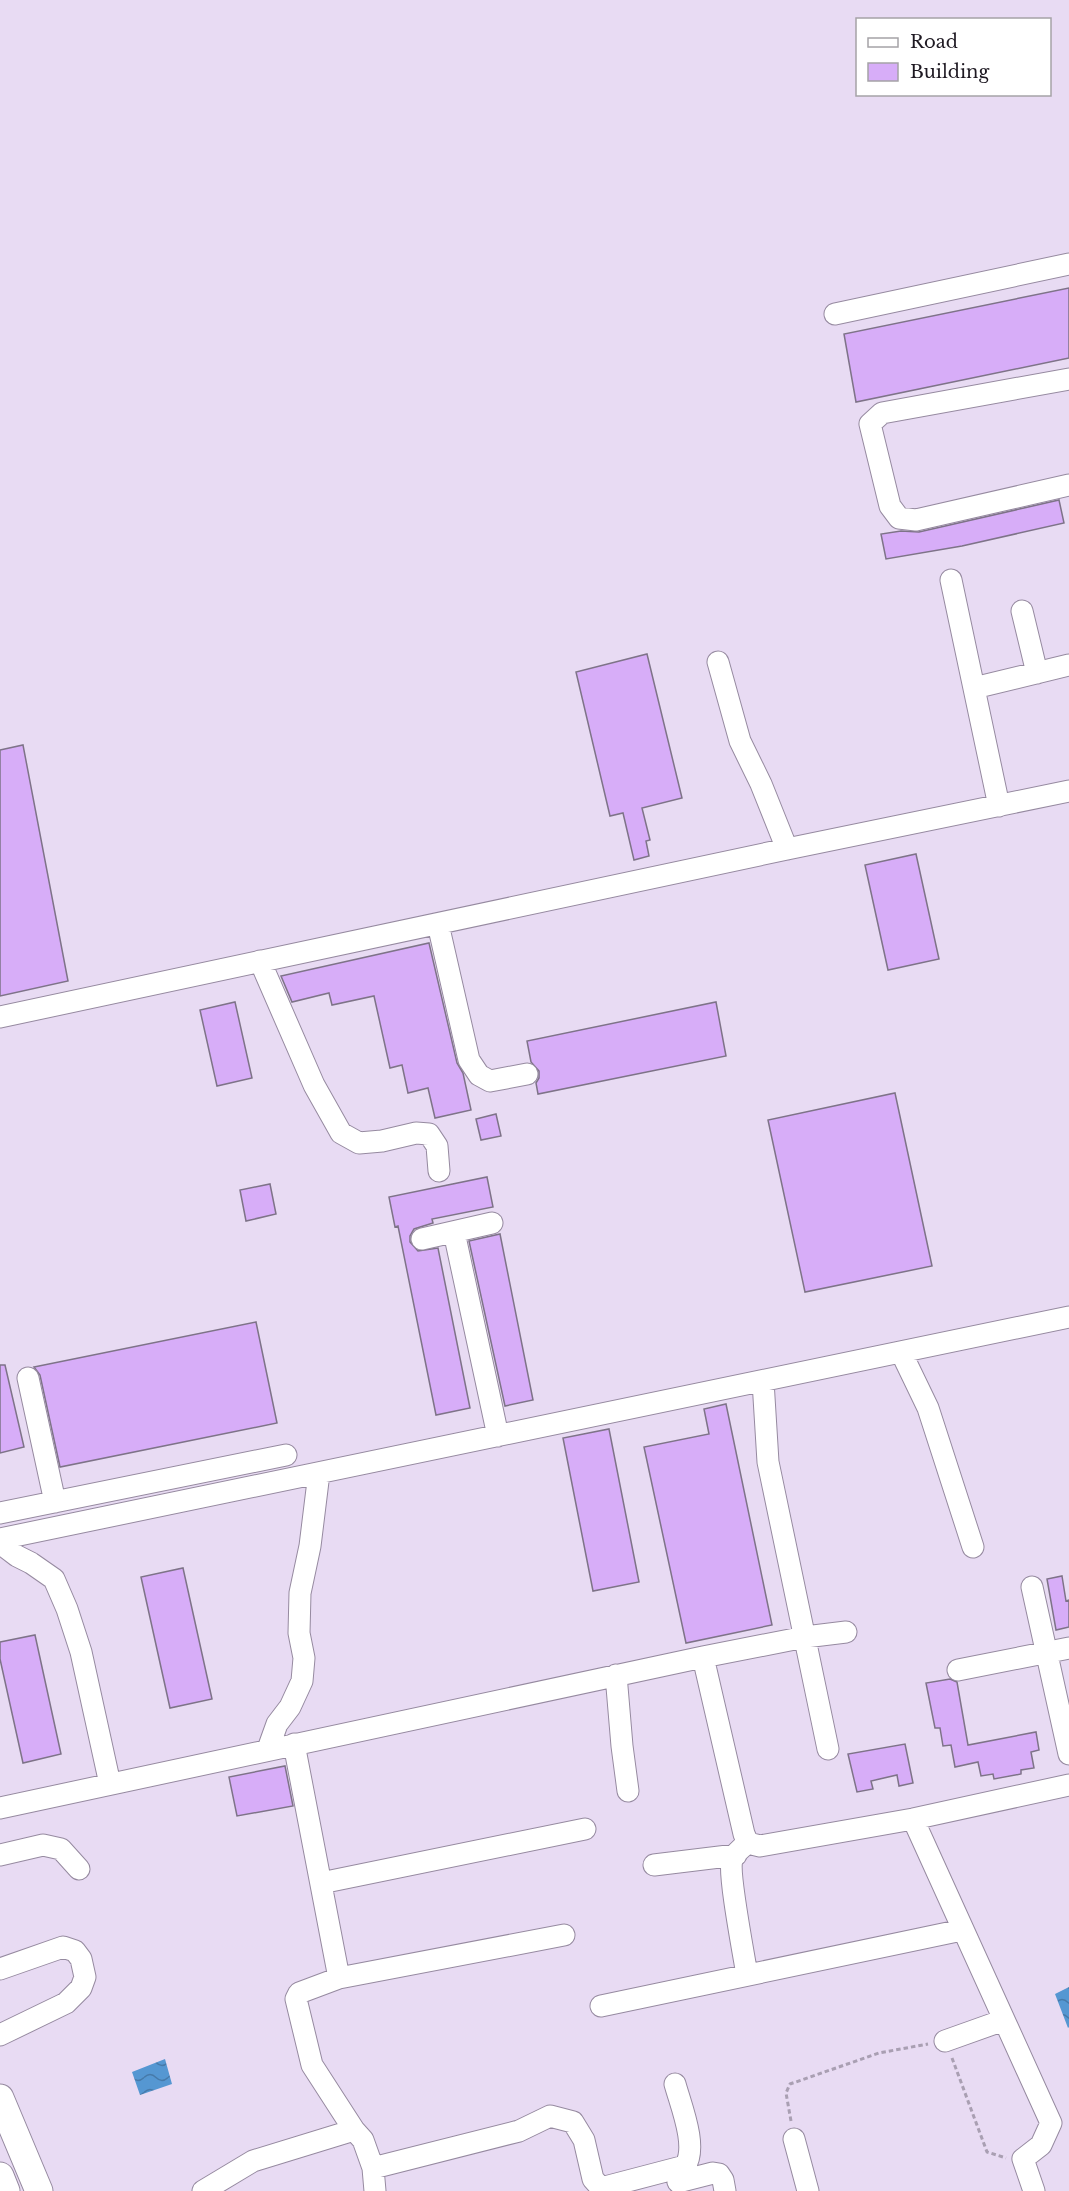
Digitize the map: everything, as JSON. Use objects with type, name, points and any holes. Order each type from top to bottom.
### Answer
[{"type":"main road","points":[[0,2098],[39,2191]]},
{"type":"main road","points":[[0,2176],[6,2191]]},
{"type":"street","points":[[835,314],[1069,264]]},
{"type":"street","points":[[1068,488],[916,520],[899,518],[890,506],[870,424],[882,413],[1069,379]]},
{"type":"street","points":[[951,580],[999,806]]},
{"type":"street","points":[[1022,611],[1037,673]]},
{"type":"street","points":[[718,662],[740,741],[761,784],[787,849]]},
{"type":"street","points":[[974,688],[1069,665]]},
{"type":"street","points":[[0,1017],[1069,791]]},
{"type":"street","points":[[438,924],[469,1060],[479,1075],[490,1081],[527,1074]]},
{"type":"street","points":[[260,961],[314,1085],[341,1133],[359,1143],[382,1141],[416,1133],[429,1134],[437,1146],[439,1171]]},
{"type":"street","points":[[422,1239],[492,1223]]},
{"type":"street","points":[[454,1232],[498,1436]]},
{"type":"street","points":[[0,1541],[1069,1317]]},
{"type":"street","points":[[901,1352],[928,1408],[973,1547]]},
{"type":"street","points":[[28,1378],[55,1502]]},
{"type":"street","points":[[763,1381],[768,1462],[828,1749]]},
{"type":"street","points":[[0,1513],[286,1455]]},
{"type":"street","points":[[268,1749],[277,1724],[290,1707],[302,1681],[304,1658],[299,1633],[300,1593],[310,1546],[319,1473]]},
{"type":"street","points":[[0,1541],[17,1556],[54,1579],[81,1652],[110,1784]]},
{"type":"street","points":[[1032,1587],[1069,1754]]},
{"type":"street","points":[[0,1808],[616,1675],[805,1637],[846,1632]]},
{"type":"street","points":[[958,1670],[1069,1648]]},
{"type":"street","points":[[703,1657],[744,1834],[742,1849],[731,1862],[747,1975]]},
{"type":"street","points":[[616,1675],[628,1791]]},
{"type":"street","points":[[294,1744],[339,1978]]},
{"type":"street","points":[[654,1865],[913,1819],[1069,1785]]},
{"type":"street","points":[[913,1819],[1051,2123],[1041,2145],[1023,2159],[1034,2191]]},
{"type":"street","points":[[321,1882],[585,1829]]},
{"type":"street","points":[[0,1855],[43,1845],[61,1849],[79,1869]]},
{"type":"street","points":[[601,2006],[962,1930]]},
{"type":"street","points":[[375,2191],[373,2168],[363,2140],[354,2130],[312,2065],[296,1999],[299,1993],[339,1978],[564,1935]]},
{"type":"street","points":[[0,1969],[63,1947],[75,1951],[81,1959],[85,1977],[81,1988],[66,2003],[0,2035]]},
{"type":"street","points":[[945,2041],[1004,2020]]},
{"type":"street","points":[[373,2168],[519,2131],[550,2116],[573,2122],[584,2140],[595,2189],[685,2166],[689,2159],[689,2135],[675,2084]]},
{"type":"street","points":[[203,2191],[253,2161],[354,2130]]},
{"type":"street","points":[[794,2139],[808,2191]]},
{"type":"street","points":[[678,2182],[713,2173],[719,2174],[725,2191]]},
{"type":"path","points":[[794,2139],[786,2093],[790,2084],[879,2053],[945,2041],[987,2152],[1007,2158],[1023,2159]]},
{"type":"water","points":[[1069,1987],[1069,2027],[1068,2028],[1055,1994]]},
{"type":"water","points":[[165,2059],[172,2084],[140,2095],[132,2072]]},
{"type":"building","points":[[1069,288],[1069,358],[856,402],[844,334]]},
{"type":"building","points":[[1059,500],[1064,523],[962,546],[886,559],[881,534],[901,531],[919,532]]},
{"type":"building","points":[[647,654],[682,798],[642,808],[650,840],[646,841],[649,856],[634,860],[623,813],[610,816],[576,672]]},
{"type":"building","points":[[23,745],[68,981],[0,996],[0,750]]},
{"type":"building","points":[[916,854],[939,959],[888,970],[865,865]]},
{"type":"building","points":[[429,943],[457,1063],[463,1073],[471,1110],[435,1118],[428,1088],[408,1093],[402,1065],[390,1068],[374,996],[332,1005],[329,993],[292,1002],[281,976]]},
{"type":"building","points":[[235,1002],[252,1078],[217,1086],[200,1010]]},
{"type":"building","points":[[716,1002],[726,1056],[538,1094],[536,1083],[539,1071],[531,1062],[527,1041]]},
{"type":"building","points":[[895,1093],[932,1266],[805,1292],[768,1120]]},
{"type":"building","points":[[496,1114],[501,1136],[481,1140],[476,1119]]},
{"type":"building","points":[[487,1177],[493,1207],[432,1219],[433,1223],[414,1229],[410,1236],[410,1242],[418,1251],[438,1248],[470,1408],[436,1415],[398,1226],[395,1227],[389,1197]]},
{"type":"building","points":[[270,1184],[276,1214],[246,1221],[240,1190]]},
{"type":"building","points":[[500,1234],[533,1400],[505,1406],[469,1241]]},
{"type":"building","points":[[256,1322],[277,1423],[60,1467],[40,1375],[34,1367]]},
{"type":"building","points":[[0,1365],[5,1365],[24,1447],[0,1453]]},
{"type":"building","points":[[726,1404],[772,1625],[686,1643],[644,1447],[709,1434],[704,1409]]},
{"type":"building","points":[[609,1429],[639,1582],[593,1591],[563,1438]]},
{"type":"building","points":[[183,1568],[212,1699],[170,1708],[141,1577]]},
{"type":"building","points":[[1062,1576],[1066,1601],[1069,1600],[1069,1627],[1056,1630],[1047,1579]]},
{"type":"building","points":[[35,1635],[61,1754],[23,1763],[0,1659],[0,1642]]},
{"type":"building","points":[[950,1679],[957,1682],[968,1745],[1036,1732],[1039,1750],[1031,1752],[1034,1768],[1021,1770],[1021,1774],[994,1779],[993,1774],[981,1776],[978,1762],[955,1767],[951,1745],[943,1746],[940,1728],[935,1728],[926,1683]]},
{"type":"building","points":[[905,1744],[913,1783],[899,1786],[897,1775],[871,1781],[873,1789],[857,1792],[848,1754]]},
{"type":"building","points":[[285,1766],[293,1806],[237,1816],[229,1777]]}]
